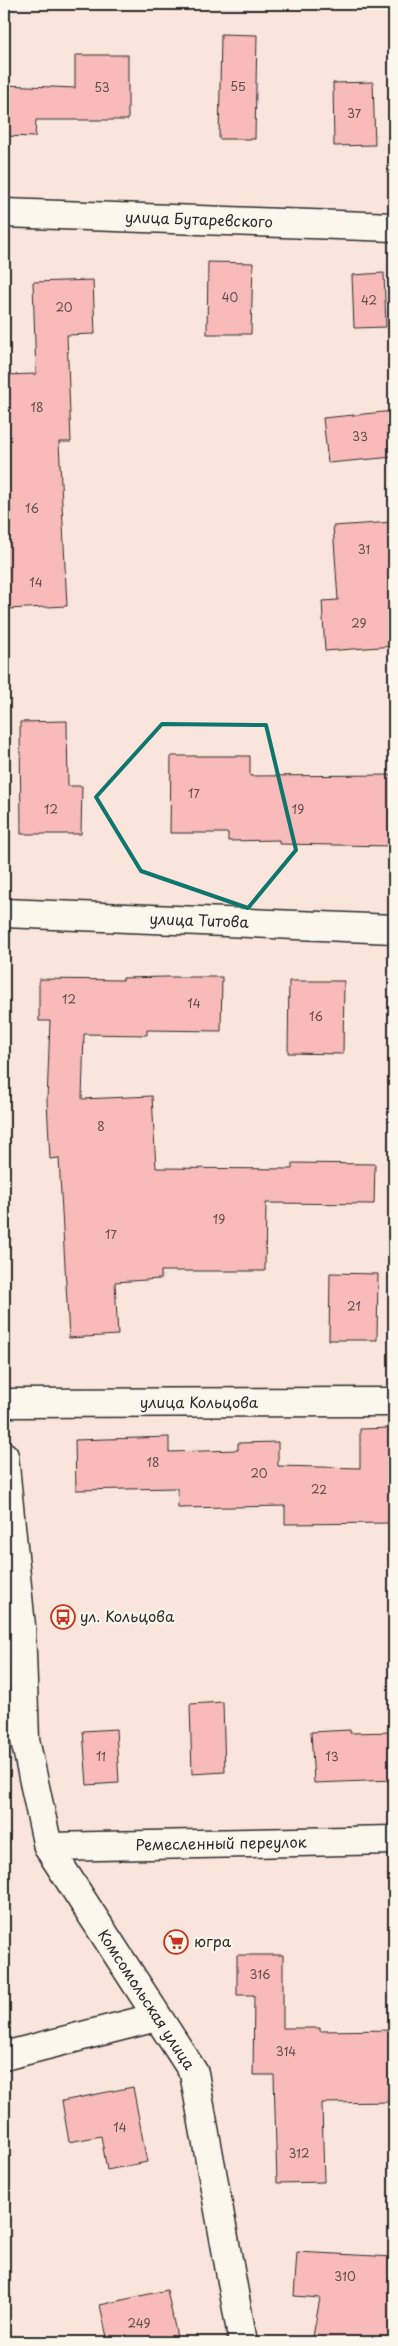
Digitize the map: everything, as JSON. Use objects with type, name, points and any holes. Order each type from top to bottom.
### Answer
[{"type":"street","name":"улица Бутаревского","points":[[4,213],[394,227]]},
{"type":"street","name":"улица Титова","points":[[4,913],[394,929]]},
{"type":"street","name":"улица Кольцова","points":[[4,1403],[394,1402]]},
{"type":"street","points":[[4,1456],[21,1626],[25,1740],[48,1847]]},
{"type":"street","name":"Ремесленный переулок","points":[[48,1847],[394,1840]]},
{"type":"street","name":"Комсомольская улица","points":[[48,1847],[194,2073],[243,2342]]},
{"type":"street","points":[[4,2056],[158,2017]]},
{"type":"highlighted area","points":[[162,724],[266,725],[296,850],[248,908],[141,871],[96,797]]},
{"type":"building","points":[[221,34],[257,35],[255,139],[219,139]]},
{"type":"building","points":[[75,55],[128,55],[128,120],[36,120],[35,137],[4,136],[4,85],[75,88]]},
{"type":"building","points":[[373,82],[375,145],[334,146],[333,83]]},
{"type":"building","points":[[208,262],[253,263],[251,334],[207,334]]},
{"type":"building","points":[[384,273],[386,327],[354,328],[352,275]]},
{"type":"building","points":[[93,280],[95,334],[67,335],[71,442],[59,442],[67,606],[7,609],[4,554],[4,375],[36,374],[33,282]]},
{"type":"building","points":[[394,411],[394,457],[328,463],[323,418]]},
{"type":"building","points":[[394,522],[394,646],[325,651],[322,601],[338,600],[333,526]]},
{"type":"building","points":[[67,721],[68,786],[82,786],[81,834],[21,834],[20,722]]},
{"type":"building","points":[[171,756],[250,756],[250,776],[394,775],[394,846],[279,844],[279,840],[228,841],[228,833],[170,833]]},
{"type":"building","points":[[222,977],[221,1031],[147,1030],[147,1035],[84,1034],[82,1099],[152,1096],[156,1168],[292,1169],[292,1163],[375,1164],[374,1204],[266,1203],[265,1271],[161,1271],[161,1279],[115,1282],[118,1335],[69,1338],[59,1158],[50,1159],[47,1101],[50,1021],[39,1021],[39,979],[123,980],[123,978]]},
{"type":"building","points":[[289,981],[344,981],[343,1054],[288,1053]]},
{"type":"building","points":[[330,1273],[378,1274],[377,1340],[329,1340]]},
{"type":"building","points":[[394,1428],[394,1523],[285,1524],[285,1506],[178,1508],[177,1488],[76,1490],[75,1440],[169,1437],[169,1452],[238,1450],[238,1443],[278,1442],[278,1466],[360,1468],[360,1429]]},
{"type":"building","points":[[223,1702],[225,1772],[192,1774],[190,1704]]},
{"type":"building","points":[[116,1729],[119,1783],[87,1785],[83,1731]]},
{"type":"building","points":[[350,1730],[350,1733],[394,1732],[394,1780],[314,1783],[311,1732]]},
{"type":"building","points":[[237,1955],[283,1955],[283,2028],[320,2028],[320,2031],[394,2030],[394,2102],[322,2103],[324,2182],[277,2183],[274,2075],[253,2075],[254,1995],[237,1995]]},
{"type":"building","points":[[133,2087],[147,2162],[107,2170],[101,2136],[69,2142],[62,2101]]},
{"type":"building","points":[[297,2252],[394,2257],[394,2342],[312,2342],[320,2298],[294,2296]]},
{"type":"building","points":[[167,2290],[178,2342],[108,2342],[100,2305]]},
{"type":"place","name":"ул. Кольцова","points":[[63,1617]]},
{"type":"place","name":"югра","points":[[176,1942]]}]
